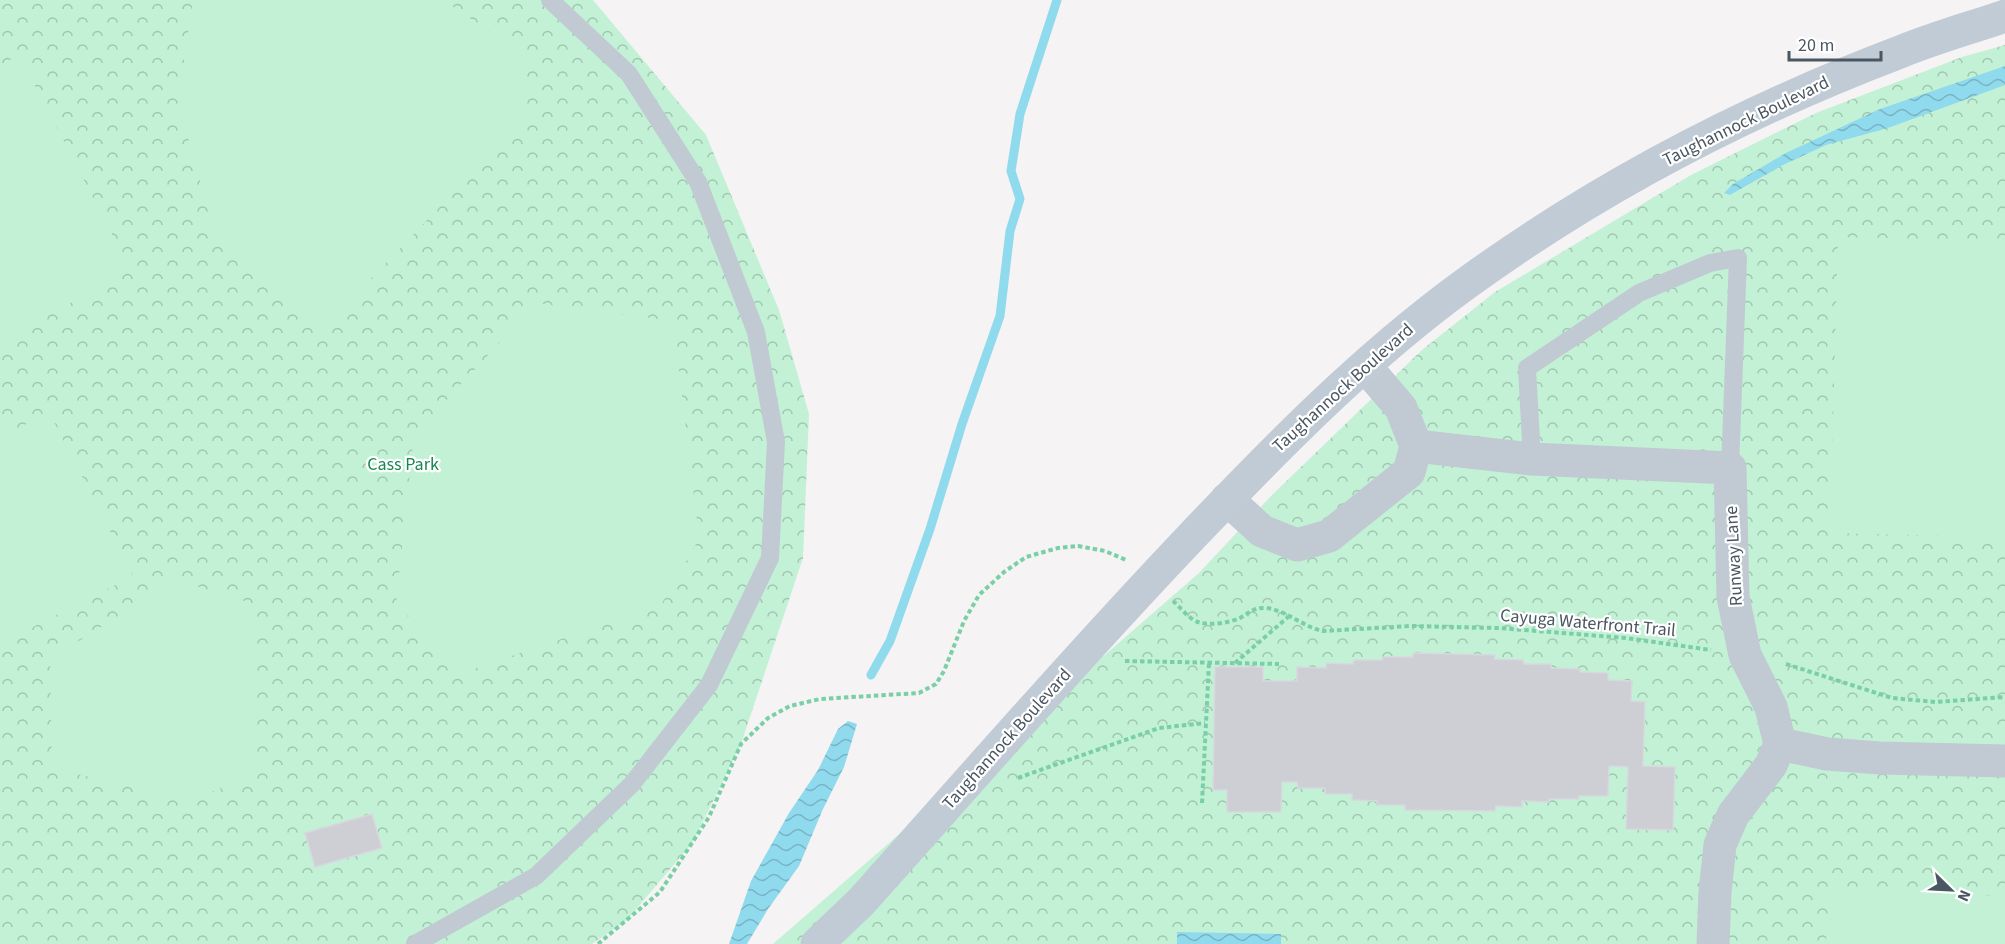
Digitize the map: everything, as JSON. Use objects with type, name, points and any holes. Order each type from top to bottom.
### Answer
[{"type":"main road","name":"Taughannock Boulevard","points":[[817,944],[861,902],[1142,589],[1227,499],[1279,446],[1365,366],[1419,320],[1539,234],[1606,192],[1668,158],[1788,98],[1901,51],[2005,16]]},
{"type":"street","points":[[1227,499],[1262,531],[1297,545],[1329,536],[1409,472],[1416,446],[1401,408],[1365,366]]},
{"type":"street","points":[[1416,446],[1532,459],[1730,468]]},
{"type":"street","name":"Runway Lane","points":[[1730,468],[1733,597],[1745,655],[1771,707],[1780,744]]},
{"type":"street","points":[[1713,944],[1720,845],[1733,814],[1772,765],[1780,744],[1827,754],[1880,758],[2005,761]]},
{"type":"lane","points":[[416,944],[536,876],[632,784],[709,684],[770,558],[776,442],[756,332],[698,182],[629,74],[550,0]]},
{"type":"lane","points":[[1532,459],[1527,368],[1639,293],[1710,263],[1738,258],[1730,468]]},
{"type":"path","points":[[598,944],[660,892],[709,817],[741,744],[768,718],[790,706],[820,699],[919,693],[936,684],[944,671],[964,621],[979,595],[1004,572],[1026,558],[1058,548],[1078,546],[1105,551],[1130,562]]},
{"type":"path","name":"Cayuga Waterfront Trail","points":[[1177,604],[1196,622],[1230,621],[1253,609],[1266,608],[1309,628],[1323,631],[1411,626],[1499,628],[1626,638],[1775,661],[1892,698],[1936,702],[2005,697]]},
{"type":"path","points":[[1234,663],[1288,617]]},
{"type":"path","points":[[1125,661],[1279,664]]},
{"type":"path","points":[[1202,803],[1204,723],[1209,663]]},
{"type":"path","points":[[1018,778],[1159,728],[1204,723]]},
{"type":"green space","name":"Cass Park","points":[[0,0],[593,0],[706,135],[779,310],[809,414],[803,558],[741,744],[693,842],[627,920],[592,944],[0,944]]},
{"type":"green space","points":[[193,0],[443,0],[528,57],[523,120],[321,331],[214,231],[178,101]]},
{"type":"green space","points":[[2005,45],[2005,944],[773,944],[1199,573],[1271,496],[1422,350],[1495,292],[1691,175],[1816,113],[1962,57]]},
{"type":"green space","points":[[19,55],[131,271],[0,340],[0,65]]},
{"type":"green space","points":[[1838,237],[2005,241],[2005,537],[1830,533]]},
{"type":"green space","points":[[536,303],[673,321],[699,539],[661,605],[465,672],[396,604],[414,435]]},
{"type":"green space","points":[[49,412],[133,576],[0,644],[0,438]]},
{"type":"green space","points":[[176,580],[254,604],[254,775],[189,801],[52,768],[50,659]]},
{"type":"green space","points":[[1829,889],[2005,896],[2005,944],[1826,944]]},
{"type":"water","points":[[2005,66],[2005,85],[1888,128],[1826,145],[1783,165],[1730,195],[1724,193],[1733,184],[1786,153],[1880,109]]},
{"type":"water","points":[[848,721],[857,724],[844,767],[799,866],[768,909],[747,944],[729,944],[751,881],[789,813],[818,770],[838,729]]},
{"type":"water","points":[[1177,932],[1281,934],[1281,944],[1177,944]]},
{"type":"building","points":[[1413,653],[1495,655],[1494,659],[1523,660],[1524,664],[1551,664],[1551,668],[1608,673],[1608,680],[1632,681],[1631,701],[1645,702],[1643,766],[1675,767],[1673,830],[1626,829],[1628,767],[1609,766],[1608,796],[1549,799],[1549,802],[1522,801],[1522,807],[1496,806],[1495,811],[1405,810],[1405,805],[1377,805],[1377,801],[1352,800],[1352,794],[1325,794],[1325,788],[1298,788],[1297,782],[1282,782],[1281,812],[1227,812],[1227,790],[1213,790],[1215,667],[1263,667],[1263,681],[1297,681],[1297,667],[1326,668],[1326,663],[1353,664],[1354,660],[1413,657]]},
{"type":"building","points":[[372,814],[382,848],[315,867],[305,833]]},
{"type":"waterway","points":[[871,675],[890,641],[930,529],[962,424],[1000,316],[1010,231],[1020,199],[1011,171],[1020,114],[1057,0]]}]
